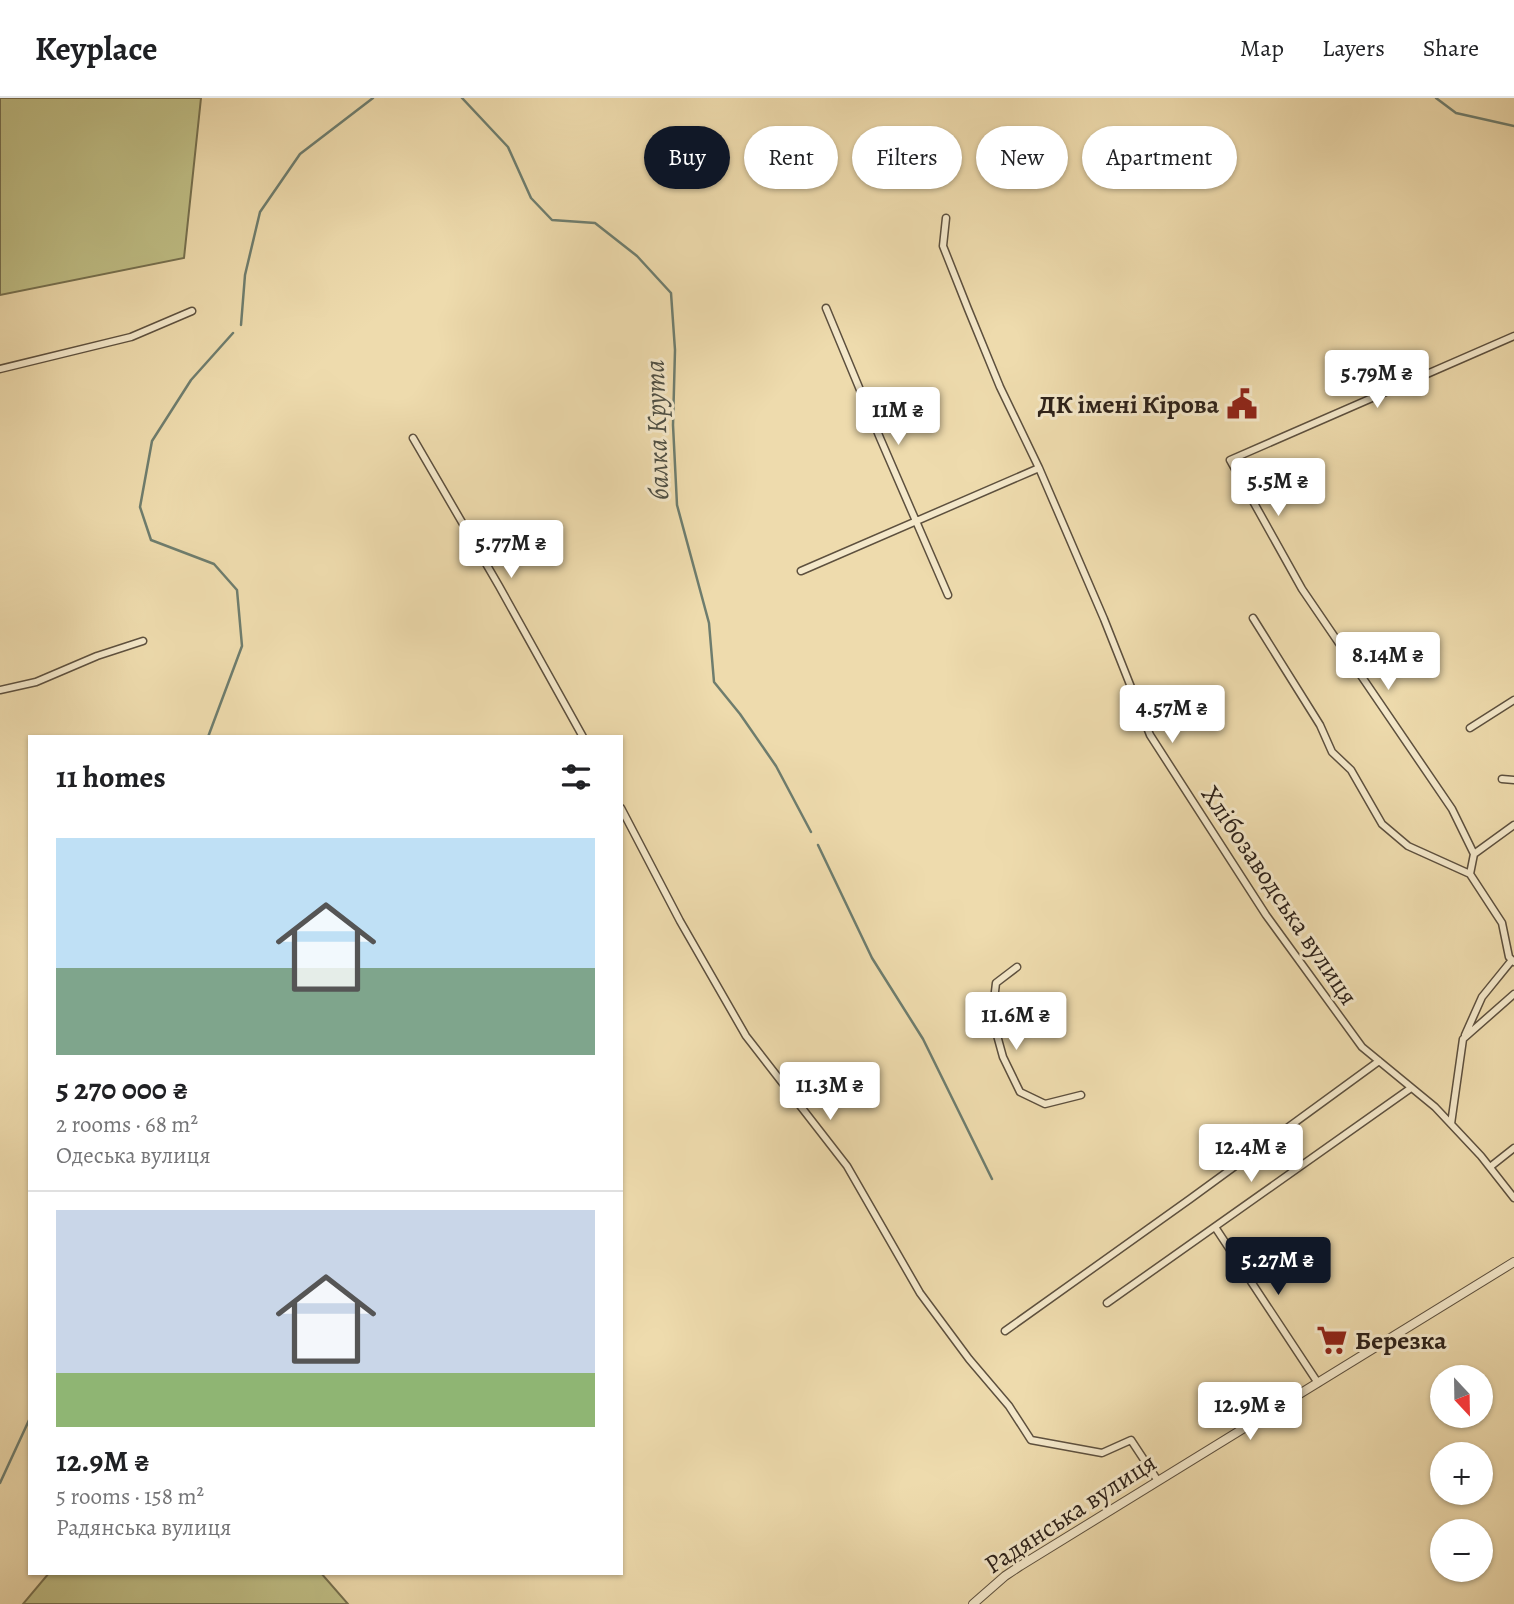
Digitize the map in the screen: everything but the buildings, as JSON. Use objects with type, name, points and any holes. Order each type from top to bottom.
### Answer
[{"type":"street","name":"Хлібозаводська вулиця","points":[[946,218],[943,246],[1000,387],[1039,468],[1104,618],[1150,735],[1266,915],[1362,1047],[1435,1107],[1490,1167],[1514,1198]]},
{"type":"street","points":[[826,308],[948,595]]},
{"type":"street","points":[[0,369],[131,337],[192,311]]},
{"type":"street","points":[[1470,874],[1474,854],[1452,809],[1302,589],[1230,460],[1514,336]]},
{"type":"street","points":[[413,438],[582,735]]},
{"type":"street","points":[[801,571],[1039,468]]},
{"type":"street","points":[[1253,618],[1320,725],[1332,752],[1351,770],[1382,824],[1408,846],[1470,874],[1502,923],[1509,957],[1513,961],[1482,997],[1462,1040],[1451,1124]]},
{"type":"street","points":[[0,690],[36,682],[97,656],[143,641]]},
{"type":"street","points":[[1470,728],[1514,700]]},
{"type":"street","points":[[1502,779],[1514,780]]},
{"type":"street","points":[[623,812],[680,921],[746,1036],[847,1166],[919,1293],[1009,1406],[1031,1440],[1102,1453],[1131,1440],[1158,1481]]},
{"type":"street","points":[[1474,854],[1514,825]]},
{"type":"street","points":[[1017,967],[996,983],[992,1017],[1003,1057],[1020,1091],[1045,1104],[1081,1095]]},
{"type":"street","points":[[1462,1040],[1514,994]]},
{"type":"street","points":[[1005,1331],[1379,1061]]},
{"type":"street","points":[[1107,1303],[1412,1088]]},
{"type":"street","points":[[1490,1167],[1514,1149]]},
{"type":"street","points":[[1215,1227],[1318,1383]]},
{"type":"street","name":"Радянська вулиця","points":[[973,1604],[985,1600],[1005,1576],[1514,1262]]},
{"type":"shaded area","points":[[0,98],[201,98],[184,258],[0,295]]},
{"type":"shaded area","points":[[47,1575],[323,1575],[348,1604],[23,1604]]},
{"type":"waterway","points":[[241,325],[245,275],[260,212],[300,154],[373,98]]},
{"type":"waterway","name":"балка Крута","points":[[462,98],[508,147],[531,198],[552,220],[595,223],[637,256],[671,293],[675,350],[673,425],[677,505],[709,623],[714,682],[776,766],[811,832]]},
{"type":"waterway","points":[[1436,98],[1456,113],[1514,126]]},
{"type":"waterway","points":[[209,735],[242,646],[237,590],[214,564],[151,540],[140,507],[152,441],[191,380],[233,333]]},
{"type":"waterway","name":"балка Крута","points":[[818,845],[872,958],[923,1039],[992,1179]]},
{"type":"waterway","points":[[0,1483],[28,1422]]},
{"type":"place","name":"ДК імені Кірова","points":[[1242,404]]},
{"type":"place","name":"Березка","points":[[1332,1340]]}]
